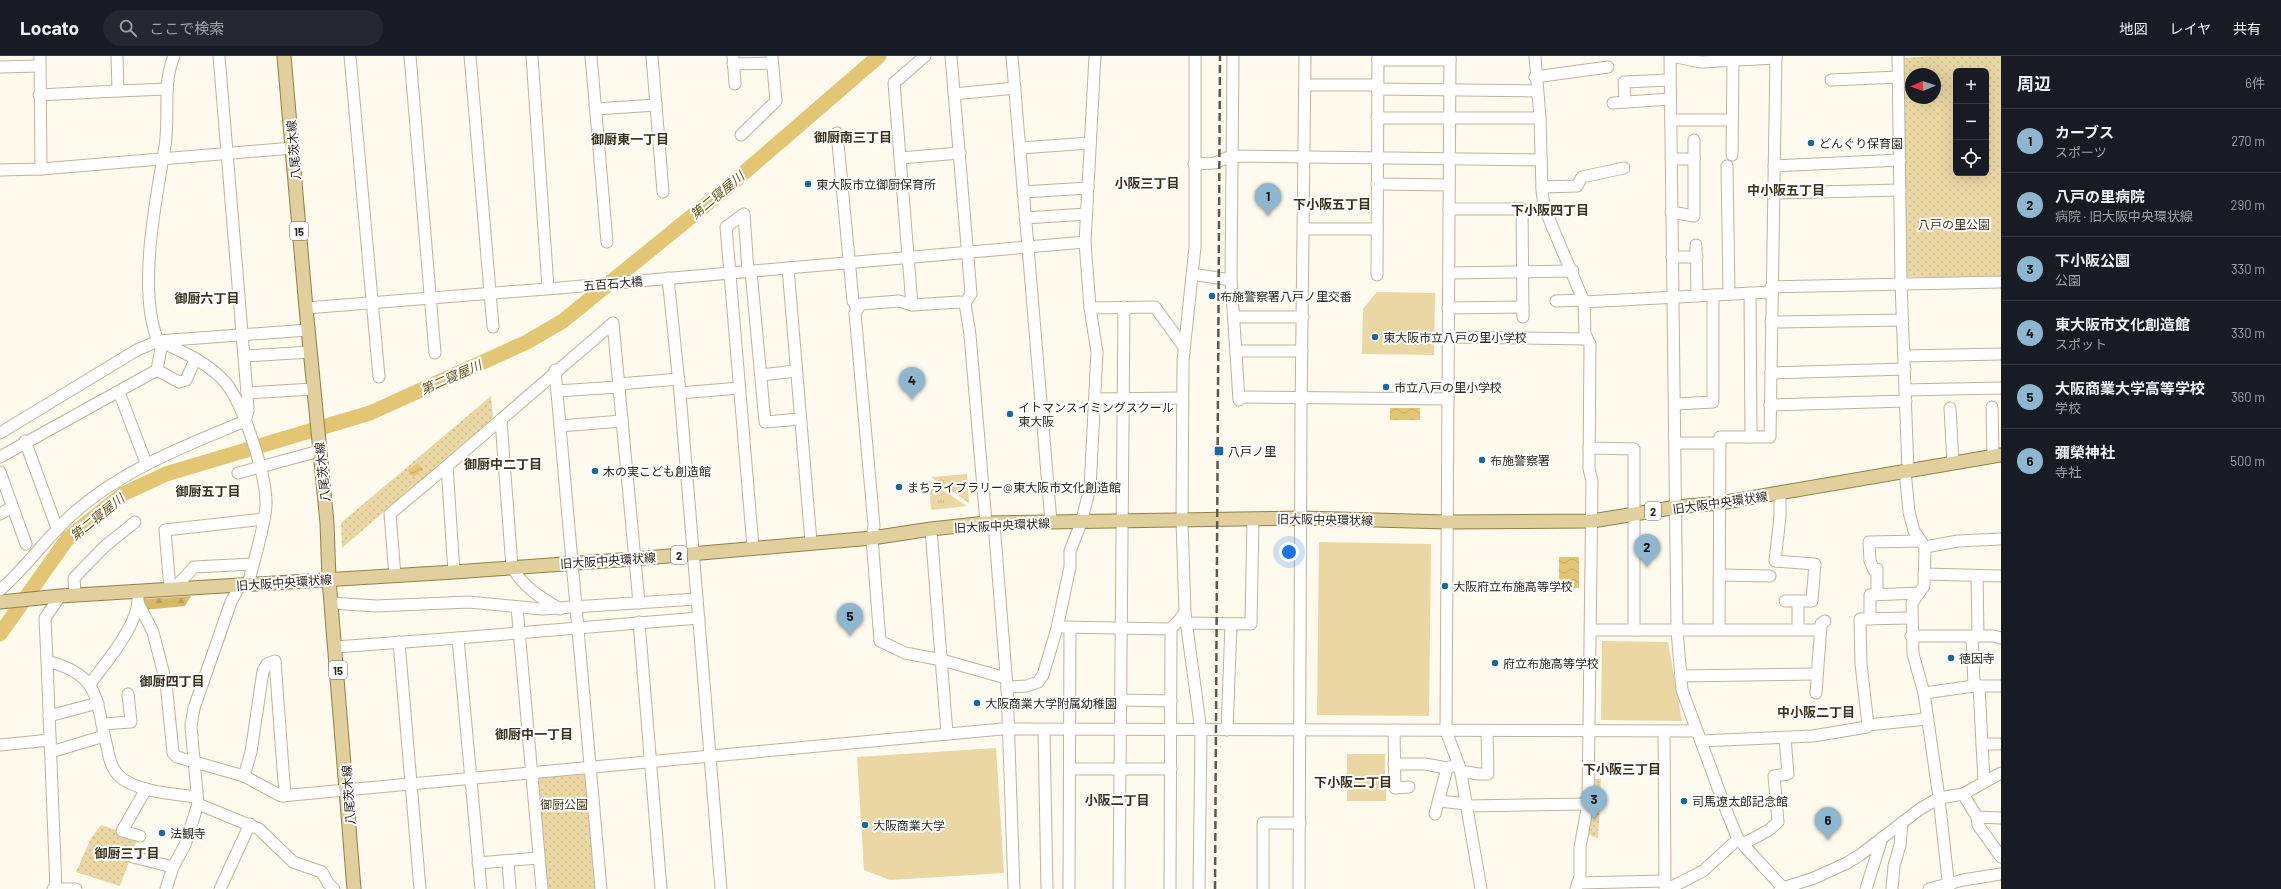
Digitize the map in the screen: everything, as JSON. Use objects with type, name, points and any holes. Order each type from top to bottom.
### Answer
[{"type":"main road","name":"八尾茨木線","points":[[284,56],[313,389],[327,523],[329,579],[348,790],[354,889]]},
{"type":"main road","name":"旧大阪中央環状線","points":[[1,598],[75,595],[138,597],[172,589],[395,576],[693,554],[753,547],[872,538],[931,528],[990,523],[1081,523],[1121,521],[1182,522],[1302,518],[1447,522],[1592,521],[1676,507],[1720,503],[1997,455]]},
{"type":"street","points":[[117,56],[118,91]]},
{"type":"street","points":[[157,370],[160,342],[153,329],[148,283],[150,248],[162,157],[165,145],[168,71],[174,56]]},
{"type":"street","points":[[219,56],[247,393],[248,411],[245,421]]},
{"type":"street","points":[[350,56],[378,377]]},
{"type":"street","points":[[410,56],[435,353]]},
{"type":"street","points":[[470,56],[493,327]]},
{"type":"street","points":[[532,56],[548,288]]},
{"type":"street","points":[[591,56],[607,242]]},
{"type":"street","points":[[652,56],[663,192]]},
{"type":"street","points":[[912,305],[894,83],[925,56]]},
{"type":"street","points":[[951,56],[971,294],[965,303],[969,328],[1007,682],[1014,889]]},
{"type":"street","points":[[1012,56],[1051,522]]},
{"type":"street","points":[[965,303],[959,302],[912,305],[899,301],[862,304],[857,308],[855,313],[874,526],[872,538],[880,641],[905,653],[942,660],[1007,682],[1027,686],[1038,682],[1043,675],[1057,628],[1070,567],[1070,551],[1081,523],[1090,488],[1096,399],[1097,352],[1090,308],[1085,242],[1095,56]]},
{"type":"street","points":[[1195,56],[1194,247],[1184,347],[1182,398],[1182,522],[1185,618],[1201,731],[1199,889]]},
{"type":"street","points":[[1233,56],[1231,280],[1237,351],[1239,399],[1448,399]]},
{"type":"street","points":[[1299,889],[1305,56]]},
{"type":"street","points":[[1535,56],[1536,91],[1540,118],[1544,206],[1573,271],[1584,301],[1585,334],[1590,344],[1589,469],[1592,481],[1590,732],[1588,804],[1580,847],[1580,877],[1577,886],[1666,886],[1703,871],[1741,842],[1770,830],[1778,822],[1774,776],[1788,774],[1785,738]]},
{"type":"street","points":[[1719,629],[1720,437],[1770,437],[1771,289],[1776,57],[1701,62],[1670,56],[1672,297],[1676,443],[1677,630],[1680,676],[1686,702],[1741,842],[1782,889],[1814,878],[1847,863],[1902,822],[1939,798],[1963,794],[2001,773]]},
{"type":"street","points":[[1898,56],[1901,283],[1909,512],[1914,531],[1923,544],[1924,574],[1924,586],[1912,603],[1912,654],[1924,693],[1939,798],[1949,886]]},
{"type":"street","points":[[1377,274],[1378,58],[1450,58],[1446,730],[1459,768],[1467,805],[1481,889]]},
{"type":"street","points":[[735,84],[733,60],[772,59],[776,101],[741,135]]},
{"type":"street","points":[[1732,156],[1733,60]]},
{"type":"street","points":[[0,67],[39,61],[41,169]]},
{"type":"street","points":[[1535,77],[1608,67]]},
{"type":"street","points":[[1831,80],[1898,77]]},
{"type":"street","points":[[1625,102],[1624,82],[1670,80]]},
{"type":"street","points":[[1304,85],[1450,90],[1536,91]]},
{"type":"street","points":[[954,94],[1015,88]]},
{"type":"street","points":[[39,95],[167,89]]},
{"type":"street","points":[[1613,103],[1670,99]]},
{"type":"street","points":[[596,109],[656,105]]},
{"type":"street","points":[[1377,118],[1540,118]]},
{"type":"street","points":[[1671,120],[1732,120]]},
{"type":"street","points":[[837,133],[853,300],[857,308]]},
{"type":"street","points":[[1671,212],[1694,216],[1694,140]]},
{"type":"street","points":[[1020,148],[1090,143]]},
{"type":"street","points":[[0,170],[41,169],[162,157],[293,148]]},
{"type":"street","points":[[900,158],[960,153]]},
{"type":"street","points":[[1194,164],[1215,163],[1231,156],[1542,160]]},
{"type":"street","points":[[1671,159],[1694,159]]},
{"type":"street","points":[[1774,166],[1900,160]]},
{"type":"street","points":[[1727,166],[1729,294]]},
{"type":"street","points":[[1542,187],[1577,186],[1582,178],[1624,168]]},
{"type":"street","points":[[1377,184],[1449,185]]},
{"type":"street","points":[[1023,192],[1088,188]]},
{"type":"street","points":[[1773,193],[1900,190]]},
{"type":"street","points":[[1448,308],[1523,312],[1522,210],[1449,209]]},
{"type":"street","points":[[753,547],[726,226],[744,214],[765,422],[800,419]]},
{"type":"street","points":[[1025,218],[1086,214]]},
{"type":"street","points":[[1303,230],[1377,229]]},
{"type":"street","name":"五百石大橋","points":[[306,308],[655,280],[1085,242]]},
{"type":"street","points":[[1696,245],[1697,296]]},
{"type":"street","points":[[1672,257],[1696,257]]},
{"type":"street","points":[[788,268],[811,542]]},
{"type":"street","points":[[1449,273],[1573,271]]},
{"type":"street","points":[[1198,275],[1231,280]]},
{"type":"street","points":[[668,278],[679,379],[721,889]]},
{"type":"street","points":[[1556,301],[1697,296],[1750,293],[1771,289],[1901,283],[2001,282]]},
{"type":"street","points":[[1750,293],[1750,437]]},
{"type":"street","points":[[1675,404],[1713,402],[1714,295]]},
{"type":"street","points":[[1119,889],[1124,307]]},
{"type":"street","points":[[1090,308],[1155,307],[1184,347]]},
{"type":"street","points":[[1234,317],[1303,317]]},
{"type":"street","points":[[1771,322],[1903,320]]},
{"type":"street","points":[[395,576],[390,514],[501,421],[555,370],[613,322],[639,603]]},
{"type":"street","points":[[0,433],[137,350],[160,342],[308,330]]},
{"type":"street","points":[[1448,337],[1587,339]]},
{"type":"street","points":[[160,342],[211,369],[226,383],[245,421],[260,466],[265,488],[264,519],[253,564],[244,585],[231,602],[194,708],[190,726],[197,801],[184,845],[173,868],[166,889]]},
{"type":"street","points":[[1237,351],[1302,351]]},
{"type":"street","points":[[244,356],[310,352]]},
{"type":"street","points":[[1904,356],[2001,354]]},
{"type":"street","points":[[157,370],[179,382],[186,380],[195,360]]},
{"type":"street","points":[[1771,373],[1905,369]]},
{"type":"street","points":[[0,457],[25,441],[119,392],[157,370]]},
{"type":"street","points":[[555,370],[601,889]]},
{"type":"street","points":[[761,375],[796,372]]},
{"type":"street","points":[[557,391],[679,379]]},
{"type":"street","points":[[680,393],[739,388]]},
{"type":"street","points":[[1770,405],[2001,388]]},
{"type":"street","points":[[247,393],[313,389]]},
{"type":"street","points":[[119,392],[146,463]]},
{"type":"street","points":[[1096,399],[1182,398]]},
{"type":"street","points":[[1992,407],[1997,455]]},
{"type":"street","points":[[1950,408],[1953,463]]},
{"type":"street","points":[[1,598],[18,574],[57,528],[103,490],[146,463],[245,421]]},
{"type":"street","points":[[501,421],[512,567],[529,588],[560,608]]},
{"type":"street","points":[[560,426],[622,421]]},
{"type":"street","points":[[25,441],[57,528]]},
{"type":"street","points":[[1676,443],[1720,443]]},
{"type":"street","points":[[1590,448],[1634,449],[1634,630]]},
{"type":"street","points":[[238,473],[319,451]]},
{"type":"street","points":[[447,466],[454,572]]},
{"type":"street","points":[[0,472],[26,544]]},
{"type":"street","points":[[1780,493],[1780,517],[1775,561],[1815,564],[1812,601],[1785,601]]},
{"type":"street","points":[[0,514],[12,507]]},
{"type":"street","points":[[172,589],[165,530],[264,519]]},
{"type":"street","points":[[1057,628],[1171,629],[1185,618],[1231,624],[1251,624],[1253,520]]},
{"type":"street","points":[[75,595],[74,578],[104,547],[135,522]]},
{"type":"street","points":[[931,528],[948,734]]},
{"type":"street","points":[[1877,593],[1877,569],[1874,570],[1870,560],[1869,542],[1923,544],[2001,539]]},
{"type":"street","points":[[172,589],[194,567],[253,564]]},
{"type":"street","points":[[1924,574],[2001,576]]},
{"type":"street","points":[[1720,575],[1770,576]]},
{"type":"street","points":[[1977,576],[1975,636],[1976,686],[1984,782]]},
{"type":"street","points":[[1870,619],[1870,595],[1877,593],[1919,593]]},
{"type":"street","points":[[58,596],[45,618],[55,889],[76,887],[76,889]]},
{"type":"street","points":[[138,597],[153,632],[164,676],[170,711],[170,745],[173,753],[177,757],[244,776],[281,796],[1009,729],[1201,731],[1664,731],[1699,736],[1785,738],[1813,736],[1867,727],[1868,725],[1927,719]]},
{"type":"street","points":[[90,684],[122,641],[138,597]]},
{"type":"street","points":[[331,603],[376,606],[491,602],[517,607],[576,608],[698,599]]},
{"type":"street","points":[[1798,601],[1798,629]]},
{"type":"street","points":[[517,607],[542,889]]},
{"type":"street","points":[[336,648],[520,634],[639,622],[699,618]]},
{"type":"street","points":[[1868,725],[1861,664],[1860,619],[1911,618]]},
{"type":"street","points":[[639,622],[661,889]]},
{"type":"street","points":[[1227,730],[1231,624]]},
{"type":"street","points":[[1591,630],[1798,629],[1823,625],[1816,693]]},
{"type":"street","points":[[1069,889],[1070,627]]},
{"type":"street","points":[[1170,889],[1171,629]]},
{"type":"street","points":[[1912,636],[1993,636],[2001,638]]},
{"type":"street","points":[[458,638],[481,889]]},
{"type":"street","points":[[400,642],[420,889]]},
{"type":"street","points":[[47,660],[68,666],[90,684],[98,704],[111,766],[119,776],[146,789],[197,801],[250,824],[259,829],[293,862],[322,872],[328,883],[334,889]]},
{"type":"street","points":[[244,776],[251,752],[263,671],[267,664],[275,661],[285,796]]},
{"type":"street","points":[[1680,676],[1817,674]]},
{"type":"street","points":[[1924,693],[1976,686],[2001,686]]},
{"type":"street","points":[[102,724],[131,722],[128,694]]},
{"type":"street","points":[[1121,700],[1171,701]]},
{"type":"street","points":[[49,716],[98,704]]},
{"type":"street","points":[[1044,730],[1047,889]]},
{"type":"street","points":[[1394,730],[1395,788],[1408,787]]},
{"type":"street","points":[[1394,764],[1425,764],[1447,768],[1459,768],[1479,774],[1488,774],[1487,731]]},
{"type":"street","points":[[1664,731],[1666,886]]},
{"type":"street","points":[[51,752],[104,736]]},
{"type":"street","points":[[0,745],[50,740]]},
{"type":"street","points":[[1982,744],[1998,744]]},
{"type":"street","points":[[1435,814],[1447,768]]},
{"type":"street","points":[[1070,769],[1170,769]]},
{"type":"street","points":[[140,836],[122,831],[146,789]]},
{"type":"street","points":[[1963,794],[1977,817],[1978,825],[2001,857]]},
{"type":"street","points":[[1439,801],[1467,805],[1588,804]]},
{"type":"street","points":[[1977,817],[2001,818]]},
{"type":"street","points":[[1892,889],[1894,866],[1900,845],[1902,822]]},
{"type":"street","points":[[1263,889],[1263,823],[1300,823]]},
{"type":"street","points":[[220,889],[250,824]]},
{"type":"street","points":[[1866,889],[1882,838]]},
{"type":"street","points":[[134,857],[173,868]]},
{"type":"street","points":[[478,863],[539,858]]},
{"type":"street","points":[[508,861],[510,889]]},
{"type":"street","points":[[1930,889],[1949,886],[1977,877],[2001,874]]},
{"type":"street","points":[[1977,877],[1978,889]]},
{"type":"green space","name":"八戸の里公園","points":[[1933,56],[2001,56],[2001,277],[1907,277],[1903,58]]},
{"type":"green space","points":[[1377,292],[1435,293],[1434,355],[1362,354],[1363,309]]},
{"type":"green space","points":[[491,396],[493,418],[342,548],[341,523]]},
{"type":"green space","points":[[967,474],[969,503],[931,477]]},
{"type":"green space","points":[[929,481],[967,506],[931,510]]},
{"type":"green space","points":[[1319,542],[1431,544],[1429,716],[1317,715]]},
{"type":"green space","points":[[191,596],[185,606],[144,610],[142,599]]},
{"type":"green space","points":[[1602,641],[1668,642],[1682,721],[1601,720]]},
{"type":"green space","points":[[996,748],[1004,873],[890,880],[864,870],[857,757]]},
{"type":"green space","points":[[1347,754],[1385,754],[1385,776],[1347,777]]},
{"type":"green space","name":"御厨公園","points":[[584,774],[587,777],[597,889],[546,889],[537,782],[540,778]]},
{"type":"green space","points":[[1347,778],[1386,778],[1386,801],[1347,801]]},
{"type":"green space","points":[[1593,779],[1601,779],[1598,838],[1586,834]]},
{"type":"green space","points":[[101,825],[138,837],[120,886],[76,872],[91,838]]},
{"type":"water","points":[[1390,408],[1420,408],[1420,420],[1390,420]]},
{"type":"water","points":[[418,463],[423,469],[413,477],[408,470]]},
{"type":"water","points":[[1559,557],[1579,557],[1579,588],[1559,587]]},
{"type":"waterway","name":"第二寝屋川","points":[[0,634],[68,538],[123,494],[166,474],[370,413],[527,342],[563,321],[724,190],[879,56]]},
{"type":"railway","points":[[1215,889],[1220,56]]},
{"type":"place","name":"どんぐり保育園","points":[[1811,143]]},
{"type":"place","name":"東大阪市立御厨保育所","points":[[808,184]]},
{"type":"place","name":"カーブス","points":[[1268,216]]},
{"type":"place","name":"布施警察署八戸ノ里交番","points":[[1212,296]]},
{"type":"place","name":"東大阪市立八戸の里小学校","points":[[1375,337]]},
{"type":"place","name":"市立八戸の里小学校","points":[[1386,387]]},
{"type":"place","name":"東大阪市文化創造館","points":[[912,400]]},
{"type":"place","name":"イトマンスイミングスクール 東大阪","points":[[1010,414]]},
{"type":"place","name":"八戸ノ里","points":[[1219,451]]},
{"type":"place","name":"布施警察署","points":[[1482,460]]},
{"type":"place","name":"木の実こども創造館","points":[[595,471]]},
{"type":"place","name":"まちライブラリー@東大阪市文化創造館","points":[[899,487]]},
{"type":"place","name":"八戸の里病院","points":[[1647,567]]},
{"type":"place","name":"大阪府立布施高等学校","points":[[1445,586]]},
{"type":"place","name":"大阪商業大学高等学校","points":[[850,636]]},
{"type":"place","name":"徳因寺","points":[[1951,658]]},
{"type":"place","name":"府立布施高等学校","points":[[1495,663]]},
{"type":"place","name":"大阪商業大学附属幼稚園","points":[[977,703]]},
{"type":"place","name":"司馬遼太郎記念館","points":[[1684,801]]},
{"type":"place","name":"下小阪公園","points":[[1594,819]]},
{"type":"place","name":"大阪商業大学","points":[[865,825]]},
{"type":"place","name":"法観寺","points":[[162,833]]},
{"type":"place","name":"彌榮神社","points":[[1828,840]]},
{"type":"district","name":"御厨南三丁目","points":[[853,137]]},
{"type":"district","name":"御厨東一丁目","points":[[630,139]]},
{"type":"district","name":"小阪三丁目","points":[[1147,183]]},
{"type":"district","name":"中小阪五丁目","points":[[1786,190]]},
{"type":"district","name":"下小阪五丁目","points":[[1332,204]]},
{"type":"district","name":"下小阪四丁目","points":[[1550,210]]},
{"type":"district","name":"御厨六丁目","points":[[207,298]]},
{"type":"district","name":"御厨中二丁目","points":[[503,464]]},
{"type":"district","name":"御厨五丁目","points":[[208,491]]},
{"type":"district","name":"御厨四丁目","points":[[172,681]]},
{"type":"district","name":"中小阪二丁目","points":[[1816,712]]},
{"type":"district","name":"御厨中一丁目","points":[[534,734]]},
{"type":"district","name":"下小阪三丁目","points":[[1622,769]]},
{"type":"district","name":"下小阪二丁目","points":[[1353,782]]},
{"type":"district","name":"小阪二丁目","points":[[1117,800]]},
{"type":"district","name":"御厨三丁目","points":[[127,853]]}]
